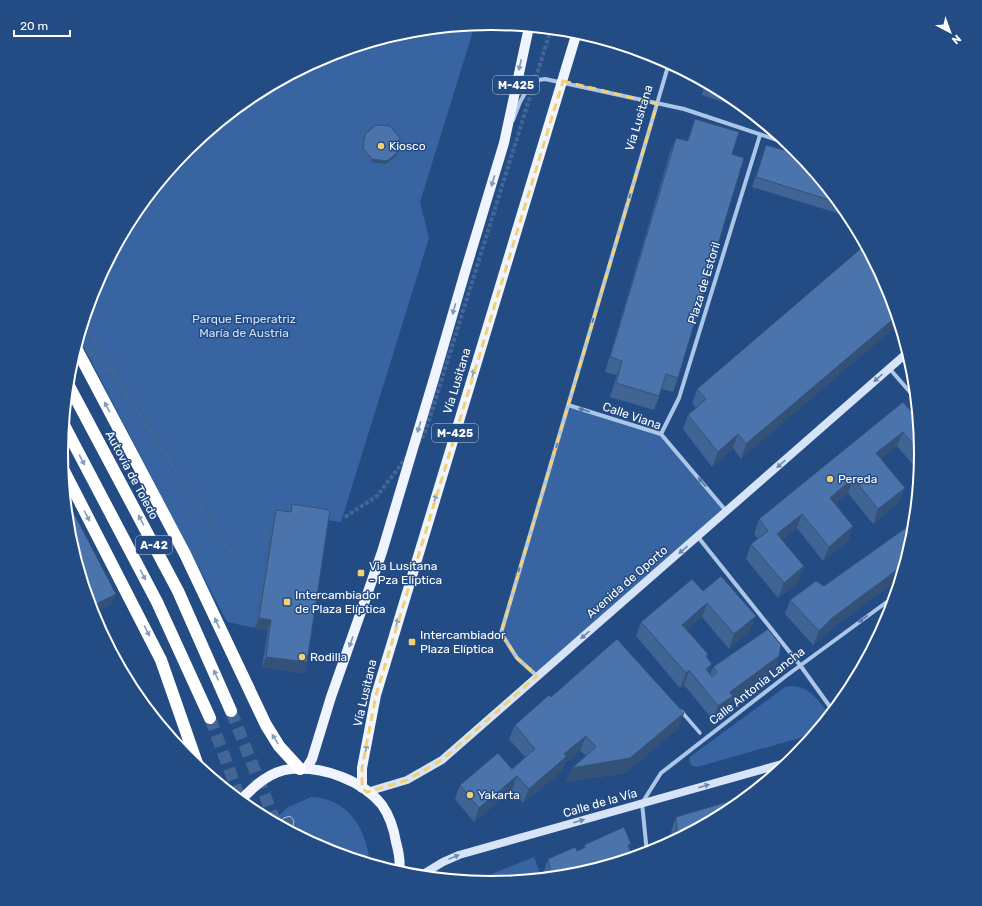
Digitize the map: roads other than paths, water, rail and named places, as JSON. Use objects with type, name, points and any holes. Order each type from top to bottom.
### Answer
[{"type":"highway","points":[[80,355],[185,554],[266,725],[279,746],[303,769]]},
{"type":"highway","name":"Autovía de Toledo","points":[[73,393],[178,591],[232,711]]},
{"type":"highway","name":"A-42","points":[[69,434],[157,602],[210,718]]},
{"type":"highway","points":[[69,481],[161,660],[194,754]]},
{"type":"main road","name":"Vía Lusitana","points":[[303,769],[312,759],[382,552],[504,143],[528,32]]},
{"type":"main road","name":"Vía Lusitana","points":[[364,790],[362,768],[376,695],[575,38]]},
{"type":"main road","name":"Avenida de Oporto","points":[[364,790],[407,780],[442,760],[727,512],[903,356]]},
{"type":"main road","name":"Calle de la Vía","points":[[428,871],[459,855],[776,766]]},
{"type":"main road","points":[[244,796],[254,786],[272,775],[290,769],[303,769],[330,773],[364,790],[382,806],[394,831],[400,866]]},
{"type":"street","name":"Vía Lusitana","points":[[537,676],[517,658],[500,633],[667,69]]},
{"type":"street","points":[[504,143],[520,102],[532,81],[545,79],[563,81],[657,104],[684,109],[775,140]]},
{"type":"street","name":"Plaza de Estoril","points":[[661,434],[679,398],[760,135]]},
{"type":"street","points":[[889,368],[909,391]]},
{"type":"street","name":"Calle Viana","points":[[568,405],[661,434],[727,512]]},
{"type":"street","points":[[698,537],[800,665],[830,707]]},
{"type":"street","name":"Calle Antonia Lancha","points":[[642,803],[661,773],[800,665],[887,602]]},
{"type":"street","points":[[680,710],[700,733]]},
{"type":"street","points":[[642,803],[646,847]]},
{"type":"tunnel","points":[[418,443],[425,433],[549,34]]},
{"type":"tunnel","points":[[87,326],[116,378],[187,488],[233,554]]},
{"type":"tunnel","points":[[82,343],[111,374]]},
{"type":"tunnel","points":[[345,517],[377,496],[406,458]]},
{"type":"tunnel","points":[[231,711],[273,815]]},
{"type":"tunnel","points":[[210,718],[238,792]]},
{"type":"place","name":"Kiosco","points":[[381,146]]},
{"type":"place","name":"Pereda","points":[[830,479]]},
{"type":"place","name":"Via Lusitana - Pza Eliptica","points":[[361,573]]},
{"type":"place","name":"Intercambiador de Plaza Elíptica","points":[[287,602]]},
{"type":"place","name":"Intercambiador Plaza Elíptica","points":[[412,642]]},
{"type":"place","name":"Rodilla","points":[[302,657]]},
{"type":"place","name":"Yakarta","points":[[470,795]]},
{"type":"park label","name":"Parque Emperatriz María de Austria","points":[[244,326]]}]
